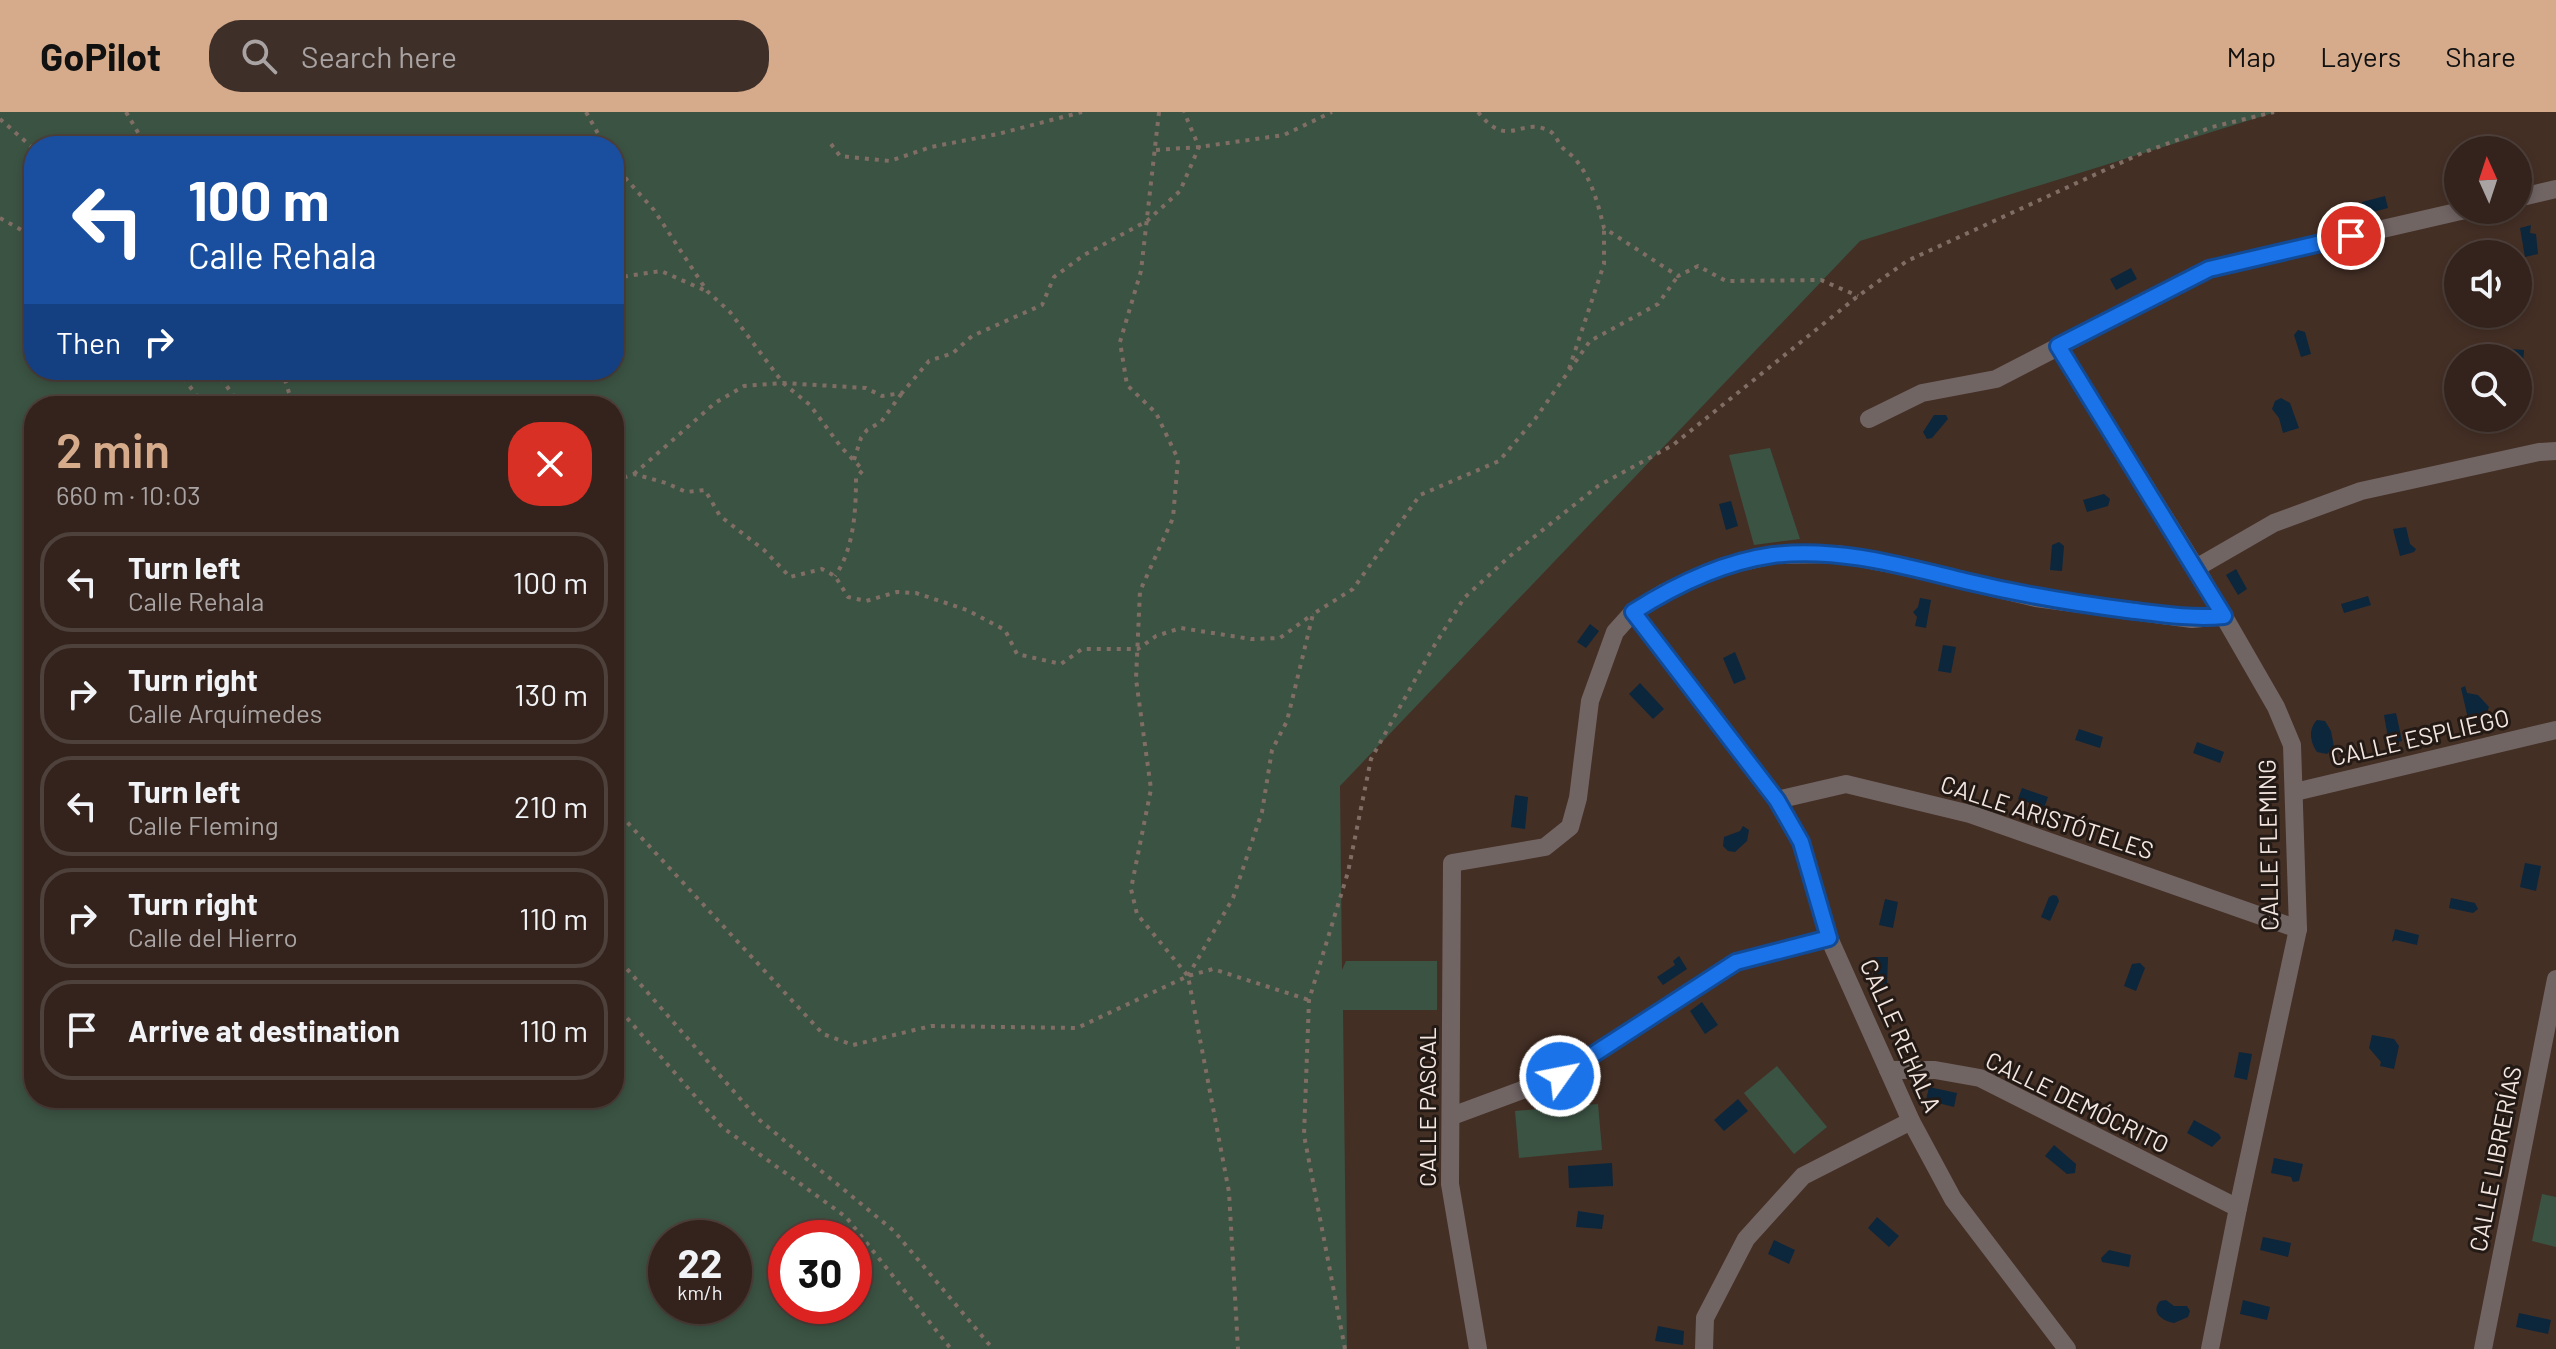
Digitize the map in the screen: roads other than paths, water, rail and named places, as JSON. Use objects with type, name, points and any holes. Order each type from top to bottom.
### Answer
[{"type":"street","points":[[2532,195],[2556,189]]},
{"type":"street","points":[[1869,419],[1922,393],[1996,379],[2209,269],[2444,215]]},
{"type":"street","name":"CALLE FLEMING","points":[[2058,346],[2196,568],[2276,707],[2292,745],[2298,929],[2210,1349]]},
{"type":"street","points":[[2196,568],[2274,523],[2361,491],[2539,452],[2556,451]]},
{"type":"street","points":[[1633,612],[1663,593],[1724,566],[1774,555],[1838,554],[2036,598],[2192,619],[2224,616]]},
{"type":"street","name":"CALLE REHALA","points":[[1633,612],[1777,800],[1801,842],[1829,938],[1911,1121],[1953,1199],[2067,1349]]},
{"type":"street","name":"CALLE PASCAL","points":[[1478,1349],[1450,1184],[1452,863],[1545,847],[1570,827],[1578,798],[1590,701],[1615,632],[1633,612]]},
{"type":"street","name":"CALLE ESPLIEGO","points":[[2295,792],[2556,730]]},
{"type":"street","name":"CALLE ARISTÓTELES","points":[[1777,800],[1846,784],[1970,814],[2298,929]]},
{"type":"street","points":[[1452,1116],[1560,1076],[1736,962],[1829,938]]},
{"type":"street","name":"CALLE LIBRERÍAS","points":[[2483,1349],[2556,979]]},
{"type":"street","name":"CALLE DEMÓCRITO","points":[[1888,1070],[1935,1070],[1980,1078],[2238,1208]]},
{"type":"street","points":[[1704,1349],[1705,1318],[1746,1239],[1803,1176],[1911,1121]]},
{"type":"water","points":[[2385,196],[2388,208],[2365,214],[2362,202]]},
{"type":"water","points":[[2531,225],[2530,233],[2536,234],[2538,254],[2532,255],[2532,240],[2522,240],[2520,228]]},
{"type":"water","points":[[2131,268],[2137,279],[2116,290],[2110,279]]},
{"type":"water","points":[[2298,330],[2305,332],[2311,354],[2301,357],[2294,335]]},
{"type":"water","points":[[2281,398],[2290,403],[2299,428],[2283,433],[2279,418],[2272,409],[2275,401]]},
{"type":"water","points":[[1934,415],[1946,415],[1948,419],[1932,438],[1927,439],[1923,432]]},
{"type":"water","points":[[2104,494],[2110,499],[2108,506],[2087,512],[2083,500]]},
{"type":"water","points":[[1731,501],[1738,526],[1726,530],[1719,504]]},
{"type":"water","points":[[2406,527],[2410,544],[2416,549],[2400,556],[2393,529]]},
{"type":"water","points":[[2059,542],[2064,546],[2062,571],[2050,570],[2052,545]]},
{"type":"water","points":[[2236,569],[2247,589],[2238,595],[2226,575]]},
{"type":"water","points":[[2368,596],[2371,605],[2344,613],[2341,604]]},
{"type":"water","points":[[1920,598],[1931,600],[1926,628],[1915,626],[1917,617],[1913,612]]},
{"type":"water","points":[[1590,624],[1599,631],[1586,648],[1577,642]]},
{"type":"water","points":[[1943,645],[1956,647],[1951,673],[1938,671]]},
{"type":"water","points":[[1735,652],[1746,679],[1734,684],[1723,658]]},
{"type":"water","points":[[1640,683],[1664,709],[1653,719],[1629,694]]},
{"type":"water","points":[[2465,686],[2467,693],[2478,695],[2489,707],[2484,720],[2477,727],[2469,723],[2461,688]]},
{"type":"water","points":[[2396,713],[2402,741],[2389,744],[2384,715]]},
{"type":"water","points":[[2317,720],[2325,721],[2331,731],[2334,747],[2327,754],[2317,752],[2313,744],[2311,731]]},
{"type":"water","points":[[2079,729],[2103,737],[2100,748],[2075,740]]},
{"type":"water","points":[[2197,742],[2224,752],[2220,763],[2193,753]]},
{"type":"water","points":[[2022,788],[2048,797],[2044,808],[2018,799]]},
{"type":"water","points":[[1515,795],[1528,797],[1525,829],[1511,827]]},
{"type":"water","points":[[1743,826],[1749,830],[1747,841],[1735,852],[1728,851],[1723,846],[1724,837],[1740,831]]},
{"type":"water","points":[[2525,863],[2541,866],[2536,891],[2520,887]]},
{"type":"water","points":[[2053,895],[2059,901],[2050,921],[2041,917],[2049,897]]},
{"type":"water","points":[[2451,898],[2475,903],[2478,909],[2473,913],[2449,908]]},
{"type":"water","points":[[1885,899],[1898,902],[1893,928],[1879,925]]},
{"type":"water","points":[[2395,929],[2419,935],[2417,945],[2392,942]]},
{"type":"water","points":[[1679,956],[1687,969],[1663,985],[1657,977],[1675,965],[1673,961]]},
{"type":"water","points":[[1874,957],[1888,957],[1887,986],[1872,985]]},
{"type":"water","points":[[2140,963],[2145,968],[2136,991],[2124,986],[2132,964]]},
{"type":"water","points":[[1702,1002],[1718,1025],[1705,1034],[1690,1011]]},
{"type":"water","points":[[2372,1035],[2394,1039],[2399,1046],[2394,1069],[2380,1066],[2381,1062],[2369,1048]]},
{"type":"water","points":[[2239,1052],[2252,1054],[2247,1080],[2234,1077]]},
{"type":"water","points":[[1929,1087],[1957,1093],[1954,1107],[1926,1100]]},
{"type":"water","points":[[1738,1099],[1748,1111],[1724,1131],[1714,1120]]},
{"type":"water","points":[[2194,1120],[2219,1134],[2221,1138],[2212,1147],[2187,1133]]},
{"type":"water","points":[[2054,1145],[2076,1164],[2075,1173],[2067,1174],[2045,1156]]},
{"type":"water","points":[[2274,1158],[2303,1164],[2299,1181],[2293,1182],[2291,1177],[2271,1173]]},
{"type":"water","points":[[1612,1163],[1613,1186],[1569,1188],[1568,1166]]},
{"type":"water","points":[[1578,1211],[1604,1215],[1602,1229],[1576,1227]]},
{"type":"water","points":[[1877,1217],[1899,1236],[1889,1247],[1868,1228]]},
{"type":"water","points":[[2263,1237],[2291,1243],[2288,1257],[2260,1250]]},
{"type":"water","points":[[1774,1240],[1795,1250],[1789,1264],[1768,1254]]},
{"type":"water","points":[[2109,1250],[2131,1255],[2129,1267],[2102,1262],[2101,1258]]},
{"type":"water","points":[[2166,1300],[2174,1306],[2187,1306],[2190,1311],[2188,1317],[2174,1323],[2162,1318],[2156,1309],[2160,1301]]},
{"type":"water","points":[[2243,1300],[2270,1307],[2267,1320],[2240,1314]]},
{"type":"water","points":[[2519,1313],[2551,1320],[2548,1334],[2516,1327]]},
{"type":"water","points":[[1658,1326],[1684,1331],[1683,1345],[1655,1341]]}]
